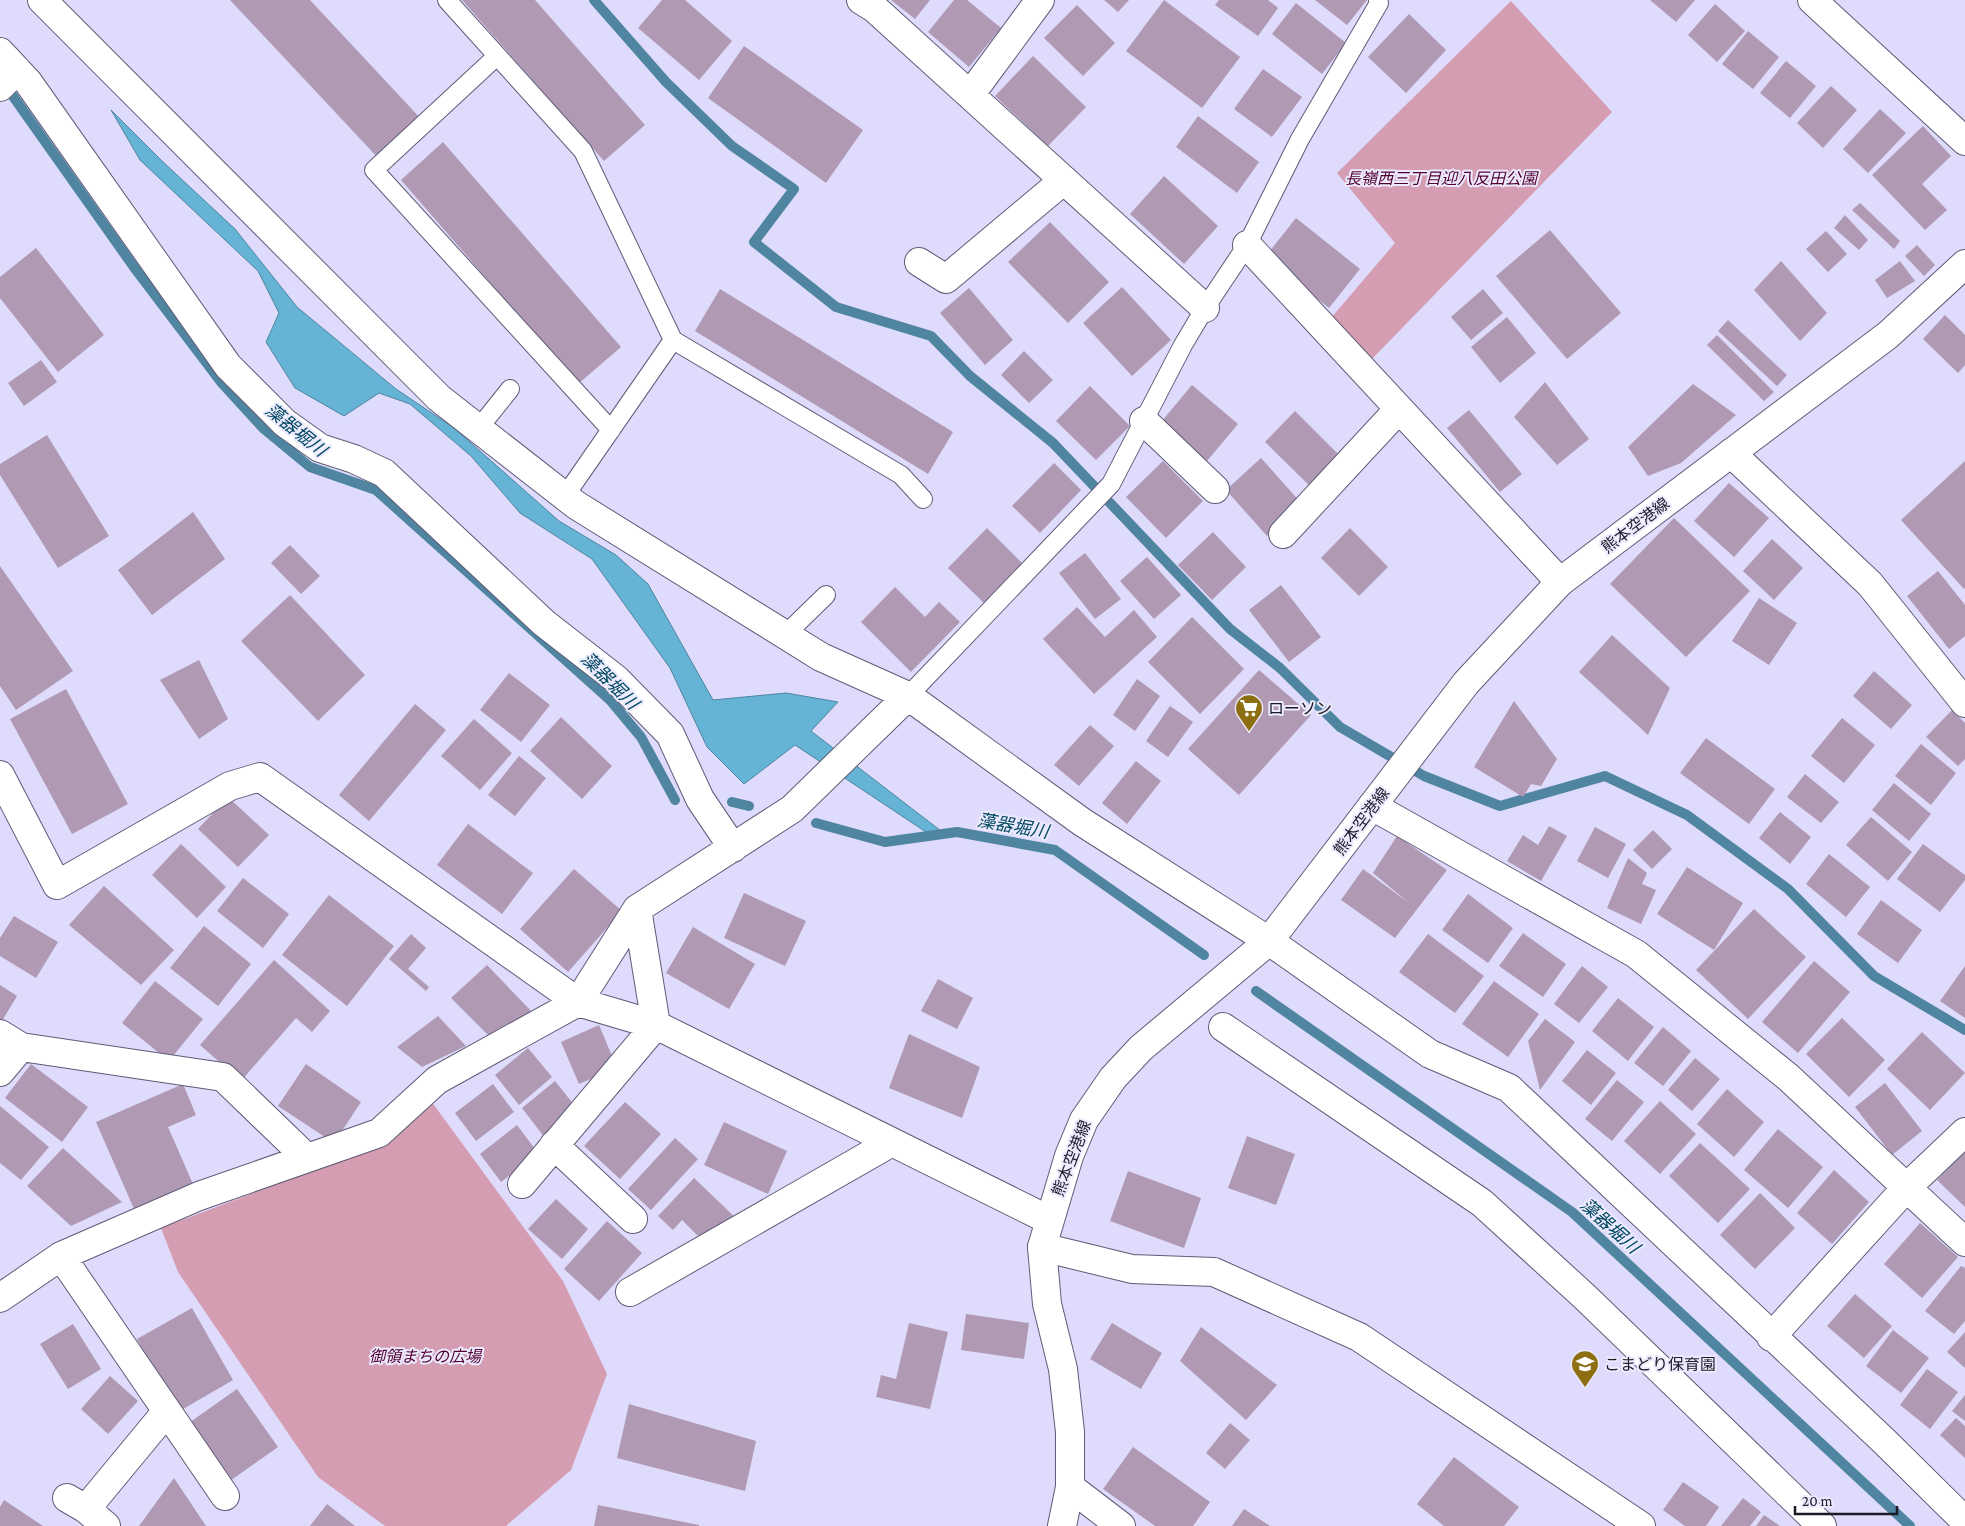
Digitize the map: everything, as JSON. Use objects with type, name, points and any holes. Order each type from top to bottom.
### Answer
[{"type":"street","points":[[42,0],[439,398],[478,429],[565,496],[822,657],[908,696],[1082,822],[1269,942],[1430,1054],[1509,1088],[1771,1337],[1884,1441],[1965,1521]]},
{"type":"street","points":[[861,0],[874,8],[1205,308]]},
{"type":"street","points":[[970,95],[1040,0]]},
{"type":"street","points":[[1812,0],[1965,141]]},
{"type":"street","points":[[6,70],[28,82],[228,366],[285,423],[320,448],[354,459],[384,473],[544,623],[616,679],[670,734],[700,799],[733,848]]},
{"type":"street","points":[[919,262],[946,279],[1064,180]]},
{"type":"street","points":[[1247,244],[1560,582]]},
{"type":"street","name":"熊本空港線","points":[[1062,1526],[1070,1487],[1070,1432],[1063,1369],[1047,1304],[1042,1247],[1069,1156],[1084,1120],[1113,1078],[1141,1048],[1269,942],[1466,683],[1560,582],[1888,335],[1965,264]]},
{"type":"street","points":[[1283,534],[1399,408]]},
{"type":"street","points":[[1144,421],[1215,489]]},
{"type":"street","points":[[1732,453],[1870,584],[1965,703]]},
{"type":"street","points":[[0,1298],[61,1256],[200,1196],[379,1133],[437,1080],[578,1002],[637,909],[792,809],[908,696]]},
{"type":"street","points":[[0,776],[57,885],[230,786],[260,777],[578,1002],[656,1025],[1049,1220]]},
{"type":"street","points":[[1372,806],[1636,954],[1788,1077],[1965,1242]]},
{"type":"street","points":[[522,1184],[656,1025],[637,909]]},
{"type":"street","points":[[1223,1027],[1482,1203],[1584,1297],[1822,1526]]},
{"type":"street","points":[[0,1072],[10,1040],[223,1077],[308,1158]]},
{"type":"street","points":[[1771,1337],[1906,1188],[1965,1132]]},
{"type":"street","points":[[630,1292],[892,1142]]},
{"type":"street","points":[[554,1145],[633,1219]]},
{"type":"street","points":[[1042,1247],[1132,1269],[1214,1272],[1359,1337],[1641,1526]]},
{"type":"street","points":[[61,1256],[225,1496]]},
{"type":"street","points":[[87,1511],[167,1411]]},
{"type":"street","points":[[1070,1487],[1121,1526]]},
{"type":"lane","points":[[447,0],[583,151],[674,340],[901,475],[923,499]]},
{"type":"lane","points":[[908,696],[1111,484],[1205,308],[1247,244],[1300,139],[1379,3],[1378,0]]},
{"type":"lane","points":[[497,56],[374,170],[611,430]]},
{"type":"lane","points":[[565,496],[674,340]]},
{"type":"lane","points":[[478,429],[510,389]]},
{"type":"lane","points":[[786,634],[826,595]]},
{"type":"green space","name":"長嶺西三丁目迎八反田公園","points":[[1511,1],[1612,112],[1371,360],[1331,318],[1395,243],[1337,173]]},
{"type":"green space","name":"御領まちの広場","points":[[431,1101],[563,1281],[607,1374],[571,1470],[506,1526],[385,1526],[318,1477],[178,1272],[161,1228],[378,1146]]},
{"type":"water","points":[[111,110],[235,229],[297,307],[396,389],[454,428],[559,521],[616,555],[648,584],[713,700],[786,693],[838,702],[811,731],[945,834],[932,836],[795,745],[744,784],[707,747],[670,668],[592,559],[520,513],[471,456],[410,404],[379,393],[344,416],[295,388],[266,342],[279,313],[258,271],[140,160]]},
{"type":"building","points":[[230,0],[310,0],[422,120],[380,160]]},
{"type":"building","points":[[462,0],[535,0],[645,125],[604,161]]},
{"type":"building","points":[[662,0],[685,0],[732,41],[699,80],[638,28]]},
{"type":"building","points":[[891,0],[930,0],[915,19]]},
{"type":"building","points":[[954,0],[967,0],[1001,28],[969,67],[928,32]]},
{"type":"building","points":[[1104,0],[1129,0],[1118,12]]},
{"type":"building","points":[[1164,0],[1240,57],[1202,108],[1126,51]]},
{"type":"building","points":[[1219,0],[1268,0],[1278,8],[1258,36],[1215,5]]},
{"type":"building","points":[[1315,0],[1367,0],[1347,25]]},
{"type":"building","points":[[1650,0],[1695,0],[1676,22]]},
{"type":"building","points":[[1296,3],[1346,43],[1322,74],[1272,34]]},
{"type":"building","points":[[1715,4],[1745,31],[1717,62],[1688,35]]},
{"type":"building","points":[[1077,5],[1115,43],[1083,76],[1044,38]]},
{"type":"building","points":[[1409,14],[1446,50],[1406,93],[1368,57]]},
{"type":"building","points":[[1748,31],[1779,57],[1753,89],[1722,64]]},
{"type":"building","points":[[744,46],[863,130],[826,183],[708,98]]},
{"type":"building","points":[[1033,56],[1086,107],[1048,146],[995,96]]},
{"type":"building","points":[[1786,61],[1816,86],[1790,118],[1760,93]]},
{"type":"building","points":[[1263,69],[1302,97],[1272,137],[1234,109]]},
{"type":"building","points":[[1831,86],[1857,110],[1823,148],[1797,123]]},
{"type":"building","points":[[1880,109],[1906,133],[1868,173],[1843,149]]},
{"type":"building","points":[[1198,116],[1259,162],[1237,193],[1176,147]]},
{"type":"building","points":[[1923,126],[1951,156],[1922,184],[1947,210],[1925,230],[1872,175]]},
{"type":"building","points":[[443,142],[621,347],[578,384],[401,180]]},
{"type":"building","points":[[1164,176],[1218,226],[1184,264],[1130,214]]},
{"type":"building","points":[[1860,203],[1900,241],[1894,249],[1852,210]]},
{"type":"building","points":[[1845,215],[1868,240],[1859,250],[1834,228]]},
{"type":"building","points":[[1296,218],[1360,269],[1329,308],[1265,257]]},
{"type":"building","points":[[1050,222],[1109,282],[1068,323],[1008,262]]},
{"type":"building","points":[[1550,230],[1621,313],[1567,359],[1496,276]]},
{"type":"building","points":[[1826,231],[1847,254],[1828,272],[1806,249]]},
{"type":"building","points":[[1917,245],[1935,265],[1924,276],[1905,256]]},
{"type":"building","points":[[36,248],[104,335],[58,372],[0,298],[0,277]]},
{"type":"building","points":[[1781,261],[1827,313],[1800,341],[1754,290]]},
{"type":"building","points":[[1900,261],[1915,281],[1887,298],[1875,280]]},
{"type":"building","points":[[1122,287],[1171,340],[1132,376],[1083,323]]},
{"type":"building","points":[[969,288],[1013,340],[985,365],[940,313]]},
{"type":"building","points":[[720,289],[953,432],[928,474],[695,331]]},
{"type":"building","points":[[1483,289],[1503,313],[1471,340],[1451,317]]},
{"type":"building","points":[[1945,315],[1965,335],[1965,365],[1958,373],[1923,339]]},
{"type":"building","points":[[1507,317],[1536,353],[1500,383],[1471,347]]},
{"type":"building","points":[[1728,320],[1787,375],[1777,386],[1718,331]]},
{"type":"building","points":[[1717,335],[1774,392],[1764,401],[1707,345]]},
{"type":"building","points":[[1024,351],[1053,380],[1029,403],[1001,375]]},
{"type":"building","points":[[41,360],[57,382],[24,406],[8,383]]},
{"type":"building","points":[[1545,382],[1589,439],[1557,465],[1514,417]]},
{"type":"building","points":[[1693,384],[1736,415],[1681,463],[1648,476],[1628,447]]},
{"type":"building","points":[[1192,385],[1238,424],[1207,461],[1161,422]]},
{"type":"building","points":[[1090,386],[1130,426],[1096,460],[1056,421]]},
{"type":"building","points":[[1469,410],[1522,474],[1500,492],[1447,428]]},
{"type":"building","points":[[1295,411],[1345,461],[1315,491],[1265,442]]},
{"type":"building","points":[[47,435],[109,536],[58,568],[0,475],[0,464]]},
{"type":"building","points":[[1261,458],[1302,504],[1267,536],[1226,490]]},
{"type":"building","points":[[1163,461],[1203,501],[1166,538],[1126,497]]},
{"type":"building","points":[[1965,461],[1965,588],[1964,589],[1901,520]]},
{"type":"building","points":[[1054,463],[1081,490],[1040,533],[1012,506]]},
{"type":"building","points":[[1729,483],[1769,518],[1734,557],[1694,521]]},
{"type":"building","points":[[193,512],[225,559],[152,615],[118,570]]},
{"type":"building","points":[[1674,518],[1750,591],[1686,657],[1610,584]]},
{"type":"building","points":[[987,528],[1026,567],[987,606],[948,568]]},
{"type":"building","points":[[1350,528],[1388,567],[1359,596],[1321,558]]},
{"type":"building","points":[[1213,532],[1246,567],[1212,600],[1178,565]]},
{"type":"building","points":[[1772,539],[1803,568],[1774,600],[1743,571]]},
{"type":"building","points":[[290,545],[320,576],[301,594],[271,563]]},
{"type":"building","points":[[1085,553],[1121,599],[1095,619],[1059,573]]},
{"type":"building","points":[[1147,557],[1181,595],[1154,619],[1120,581]]},
{"type":"building","points":[[0,566],[73,671],[16,710],[0,686]]},
{"type":"building","points":[[1938,571],[1965,605],[1965,636],[1949,649],[1907,596]]},
{"type":"building","points":[[1281,585],[1321,637],[1289,662],[1249,610]]},
{"type":"building","points":[[895,587],[925,617],[939,602],[960,622],[911,672],[861,622]]},
{"type":"building","points":[[290,595],[365,675],[318,721],[241,641]]},
{"type":"building","points":[[1759,598],[1797,623],[1769,665],[1732,641]]},
{"type":"building","points":[[1077,607],[1105,637],[1134,610],[1157,637],[1094,694],[1043,639]]},
{"type":"building","points":[[1192,617],[1244,669],[1200,714],[1148,662]]},
{"type":"building","points":[[1612,635],[1670,688],[1648,735],[1579,672]]},
{"type":"building","points":[[199,660],[228,719],[199,739],[160,680]]},
{"type":"building","name":"ローソン","points":[[1259,670],[1311,715],[1239,795],[1188,749]]},
{"type":"building","points":[[1874,671],[1912,705],[1891,729],[1853,696]]},
{"type":"building","points":[[509,673],[550,705],[521,742],[480,710]]},
{"type":"building","points":[[1137,679],[1160,696],[1135,731],[1113,715]]},
{"type":"building","points":[[66,689],[128,804],[72,834],[10,719]]},
{"type":"building","points":[[1514,701],[1557,759],[1541,786],[1531,784],[1523,797],[1474,767]]},
{"type":"building","points":[[415,704],[446,730],[369,821],[339,795]]},
{"type":"building","points":[[1170,706],[1193,722],[1168,757],[1146,741]]},
{"type":"building","points":[[1952,710],[1965,723],[1965,759],[1958,766],[1926,737]]},
{"type":"building","points":[[561,717],[612,766],[582,799],[530,751]]},
{"type":"building","points":[[1842,718],[1875,745],[1844,783],[1811,756]]},
{"type":"building","points":[[474,719],[512,753],[480,790],[441,756]]},
{"type":"building","points":[[1090,725],[1114,746],[1079,786],[1054,765]]},
{"type":"building","points":[[1706,738],[1775,789],[1749,824],[1680,773]]},
{"type":"building","points":[[1921,744],[1956,773],[1931,805],[1895,776]]},
{"type":"building","points":[[519,756],[546,778],[515,816],[488,795]]},
{"type":"building","points":[[1136,761],[1161,781],[1127,824],[1102,803]]},
{"type":"building","points":[[1805,774],[1839,802],[1821,823],[1787,797]]},
{"type":"building","points":[[1894,783],[1931,814],[1909,841],[1872,810]]},
{"type":"building","points":[[228,797],[269,835],[238,867],[198,829]]},
{"type":"building","points":[[1780,812],[1811,837],[1790,864],[1759,838]]},
{"type":"building","points":[[1871,817],[1912,852],[1888,881],[1846,845]]},
{"type":"building","points":[[468,824],[533,873],[502,914],[437,865]]},
{"type":"building","points":[[1549,826],[1567,836],[1541,881],[1507,861],[1523,835],[1538,845]]},
{"type":"building","points":[[1595,827],[1626,844],[1608,878],[1577,861]]},
{"type":"building","points":[[1653,830],[1672,849],[1652,869],[1633,850]]},
{"type":"building","points":[[1397,836],[1447,870],[1395,938],[1341,900],[1363,869],[1409,903],[1373,873]]},
{"type":"building","points":[[181,844],[226,887],[197,918],[152,875]]},
{"type":"building","points":[[1923,844],[1965,875],[1965,880],[1940,912],[1897,879]]},
{"type":"building","points":[[1829,854],[1870,887],[1846,917],[1806,884]]},
{"type":"building","points":[[1628,858],[1647,873],[1642,884],[1656,890],[1641,924],[1607,908]]},
{"type":"building","points":[[1687,867],[1743,903],[1714,950],[1657,914]]},
{"type":"building","points":[[574,869],[622,911],[568,972],[520,929]]},
{"type":"building","points":[[243,878],[289,914],[263,948],[217,911]]},
{"type":"building","points":[[104,886],[174,950],[141,985],[69,925]]},
{"type":"building","points":[[744,893],[806,921],[785,966],[724,938]]},
{"type":"building","points":[[1468,894],[1513,928],[1488,963],[1442,930]]},
{"type":"building","points":[[329,895],[394,946],[347,1006],[282,955]]},
{"type":"building","points":[[1881,900],[1922,930],[1898,963],[1857,934]]},
{"type":"building","points":[[1754,909],[1806,957],[1748,1019],[1696,970]]},
{"type":"building","points":[[14,916],[58,942],[36,978],[0,956],[0,938]]},
{"type":"building","points":[[204,926],[251,964],[218,1006],[170,968]]},
{"type":"building","points":[[693,927],[755,964],[729,1009],[666,973]]},
{"type":"building","points":[[1523,933],[1566,964],[1543,997],[1499,966]]},
{"type":"building","points":[[411,934],[426,948],[408,969],[429,987],[426,991],[389,959]]},
{"type":"building","points":[[1428,934],[1484,976],[1455,1013],[1399,972]]},
{"type":"building","points":[[274,960],[330,1011],[312,1032],[296,1018],[241,1081],[200,1045]]},
{"type":"building","points":[[1814,961],[1850,992],[1798,1053],[1762,1022]]},
{"type":"building","points":[[487,965],[534,1014],[499,1046],[451,998]]},
{"type":"building","points":[[1582,966],[1608,987],[1579,1023],[1554,1004]]},
{"type":"building","points":[[1965,966],[1965,1018],[1940,1001]]},
{"type":"building","points":[[938,979],[973,998],[957,1029],[921,1011]]},
{"type":"building","points":[[155,981],[203,1019],[169,1061],[122,1023]]},
{"type":"building","points":[[1494,981],[1539,1014],[1508,1057],[1462,1024]]},
{"type":"building","points":[[0,985],[17,996],[2,1021],[0,1020]]},
{"type":"building","points":[[1618,998],[1654,1027],[1628,1061],[1592,1031]]},
{"type":"building","points":[[438,1016],[466,1046],[422,1067],[397,1047]]},
{"type":"building","points":[[1842,1018],[1885,1060],[1849,1097],[1806,1054]]},
{"type":"building","points":[[1545,1019],[1575,1042],[1540,1090],[1528,1041]]},
{"type":"building","points":[[599,1025],[617,1068],[579,1084],[561,1042]]},
{"type":"building","points":[[1663,1027],[1691,1051],[1663,1086],[1634,1063]]},
{"type":"building","points":[[1922,1032],[1965,1073],[1930,1110],[1887,1069]]},
{"type":"building","points":[[909,1034],[980,1067],[962,1118],[889,1088]]},
{"type":"building","points":[[528,1048],[552,1077],[519,1105],[495,1075]]},
{"type":"building","points":[[1587,1050],[1616,1073],[1591,1105],[1562,1081]]},
{"type":"building","points":[[1695,1058],[1720,1079],[1692,1111],[1668,1090]]},
{"type":"building","points":[[31,1064],[88,1107],[62,1142],[5,1098]]},
{"type":"building","points":[[306,1064],[361,1102],[334,1143],[278,1106]]},
{"type":"building","points":[[1617,1080],[1644,1102],[1612,1141],[1585,1119]]},
{"type":"building","points":[[555,1081],[579,1111],[545,1138],[522,1108]]},
{"type":"building","points":[[1885,1083],[1922,1131],[1892,1155],[1855,1107]]},
{"type":"building","points":[[183,1084],[196,1115],[168,1127],[193,1184],[134,1209],[96,1122]]},
{"type":"building","points":[[493,1084],[514,1112],[476,1141],[455,1113]]},
{"type":"building","points":[[1727,1089],[1764,1122],[1734,1157],[1697,1124]]},
{"type":"building","points":[[1660,1101],[1696,1134],[1660,1174],[1624,1141]]},
{"type":"building","points":[[625,1102],[661,1134],[620,1179],[584,1146]]},
{"type":"building","points":[[0,1106],[49,1147],[21,1180],[0,1163]]},
{"type":"building","points":[[724,1122],[787,1151],[768,1194],[704,1165]]},
{"type":"building","points":[[517,1125],[538,1153],[501,1182],[480,1154]]},
{"type":"building","points":[[1778,1129],[1823,1167],[1788,1208],[1744,1170]]},
{"type":"building","points":[[1247,1136],[1295,1154],[1276,1205],[1228,1188]]},
{"type":"building","points":[[675,1138],[698,1159],[651,1210],[628,1189]]},
{"type":"building","points":[[1700,1143],[1750,1189],[1718,1223],[1669,1176]]},
{"type":"building","points":[[63,1148],[122,1202],[71,1226],[27,1186]]},
{"type":"building","points":[[1965,1151],[1965,1207],[1937,1180]]},
{"type":"building","points":[[1834,1170],[1869,1202],[1832,1244],[1797,1213]]},
{"type":"building","points":[[1128,1171],[1201,1198],[1184,1248],[1110,1221]]},
{"type":"building","points":[[694,1178],[741,1223],[705,1243],[682,1220],[673,1230],[658,1216]]},
{"type":"building","points":[[1760,1193],[1795,1228],[1755,1269],[1720,1235]]},
{"type":"building","points":[[556,1199],[588,1229],[562,1259],[528,1229]]},
{"type":"building","points":[[607,1221],[642,1253],[599,1301],[564,1269]]},
{"type":"building","points":[[1920,1223],[1958,1257],[1922,1298],[1884,1264]]},
{"type":"building","points":[[1961,1266],[1965,1268],[1965,1321],[1954,1334],[1925,1311]]},
{"type":"building","points":[[1855,1294],[1892,1326],[1864,1358],[1827,1326]]},
{"type":"building","points":[[192,1308],[233,1380],[178,1412],[137,1339]]},
{"type":"building","points":[[966,1314],[1029,1323],[1024,1359],[961,1350]]},
{"type":"building","points":[[909,1323],[948,1332],[930,1409],[876,1397],[881,1375],[896,1379]]},
{"type":"building","points":[[1112,1323],[1162,1353],[1141,1389],[1090,1359]]},
{"type":"building","points":[[73,1324],[101,1369],[68,1389],[40,1344]]},
{"type":"building","points":[[1201,1327],[1277,1385],[1246,1420],[1180,1361]]},
{"type":"building","points":[[1893,1330],[1929,1358],[1901,1393],[1866,1366]]},
{"type":"building","points":[[1965,1332],[1965,1368],[1947,1352]]},
{"type":"building","points":[[1927,1369],[1958,1392],[1930,1429],[1900,1405]]},
{"type":"building","points":[[110,1376],[138,1401],[108,1434],[81,1409]]},
{"type":"building","points":[[237,1389],[278,1447],[227,1483],[186,1425]]},
{"type":"building","points":[[1965,1395],[1965,1421],[1952,1411]]},
{"type":"building","points":[[629,1404],[756,1441],[745,1491],[617,1458]]},
{"type":"building","points":[[1956,1418],[1965,1426],[1965,1458],[1940,1435]]},
{"type":"building","points":[[1230,1423],[1250,1440],[1225,1469],[1206,1453]]},
{"type":"building","points":[[1133,1447],[1210,1502],[1193,1526],[1155,1526],[1103,1489]]},
{"type":"building","points":[[1454,1457],[1519,1507],[1504,1526],[1444,1526],[1417,1504]]},
{"type":"building","points":[[174,1478],[206,1526],[139,1526]]},
{"type":"building","points":[[1683,1482],[1719,1507],[1706,1526],[1685,1526],[1663,1510]]},
{"type":"building","points":[[1743,1498],[1761,1512],[1750,1526],[1721,1526]]},
{"type":"building","points":[[4,1500],[43,1526],[0,1526],[0,1507]]},
{"type":"building","points":[[327,1504],[355,1526],[310,1526]]},
{"type":"building","points":[[598,1505],[699,1525],[699,1526],[594,1526]]},
{"type":"building","points":[[1244,1509],[1270,1526],[1232,1526]]},
{"type":"building","points":[[1764,1515],[1780,1526],[1756,1526]]},
{"type":"waterway","points":[[594,0],[666,82],[732,146],[794,189],[754,242],[836,307],[931,336],[970,376],[1053,443],[1230,629],[1280,668],[1340,727],[1424,776],[1500,806],[1605,776],[1687,815],[1788,889],[1874,976],[1965,1030]]},
{"type":"waterway","name":"藻器堀川","points":[[10,92],[136,270],[221,382],[264,429],[310,467],[376,490],[610,700],[641,737],[675,800]]},
{"type":"waterway","name":"藻器堀川","points":[[732,802],[749,806]]},
{"type":"waterway","name":"藻器堀川","points":[[816,823],[885,842],[957,832],[1055,850],[1204,955]]},
{"type":"waterway","name":"藻器堀川","points":[[1256,991],[1572,1212],[1910,1526]]},
{"type":"place","name":"ローソン","points":[[1249,732]]},
{"type":"place","name":"こまどり保育園","points":[[1585,1388]]}]
